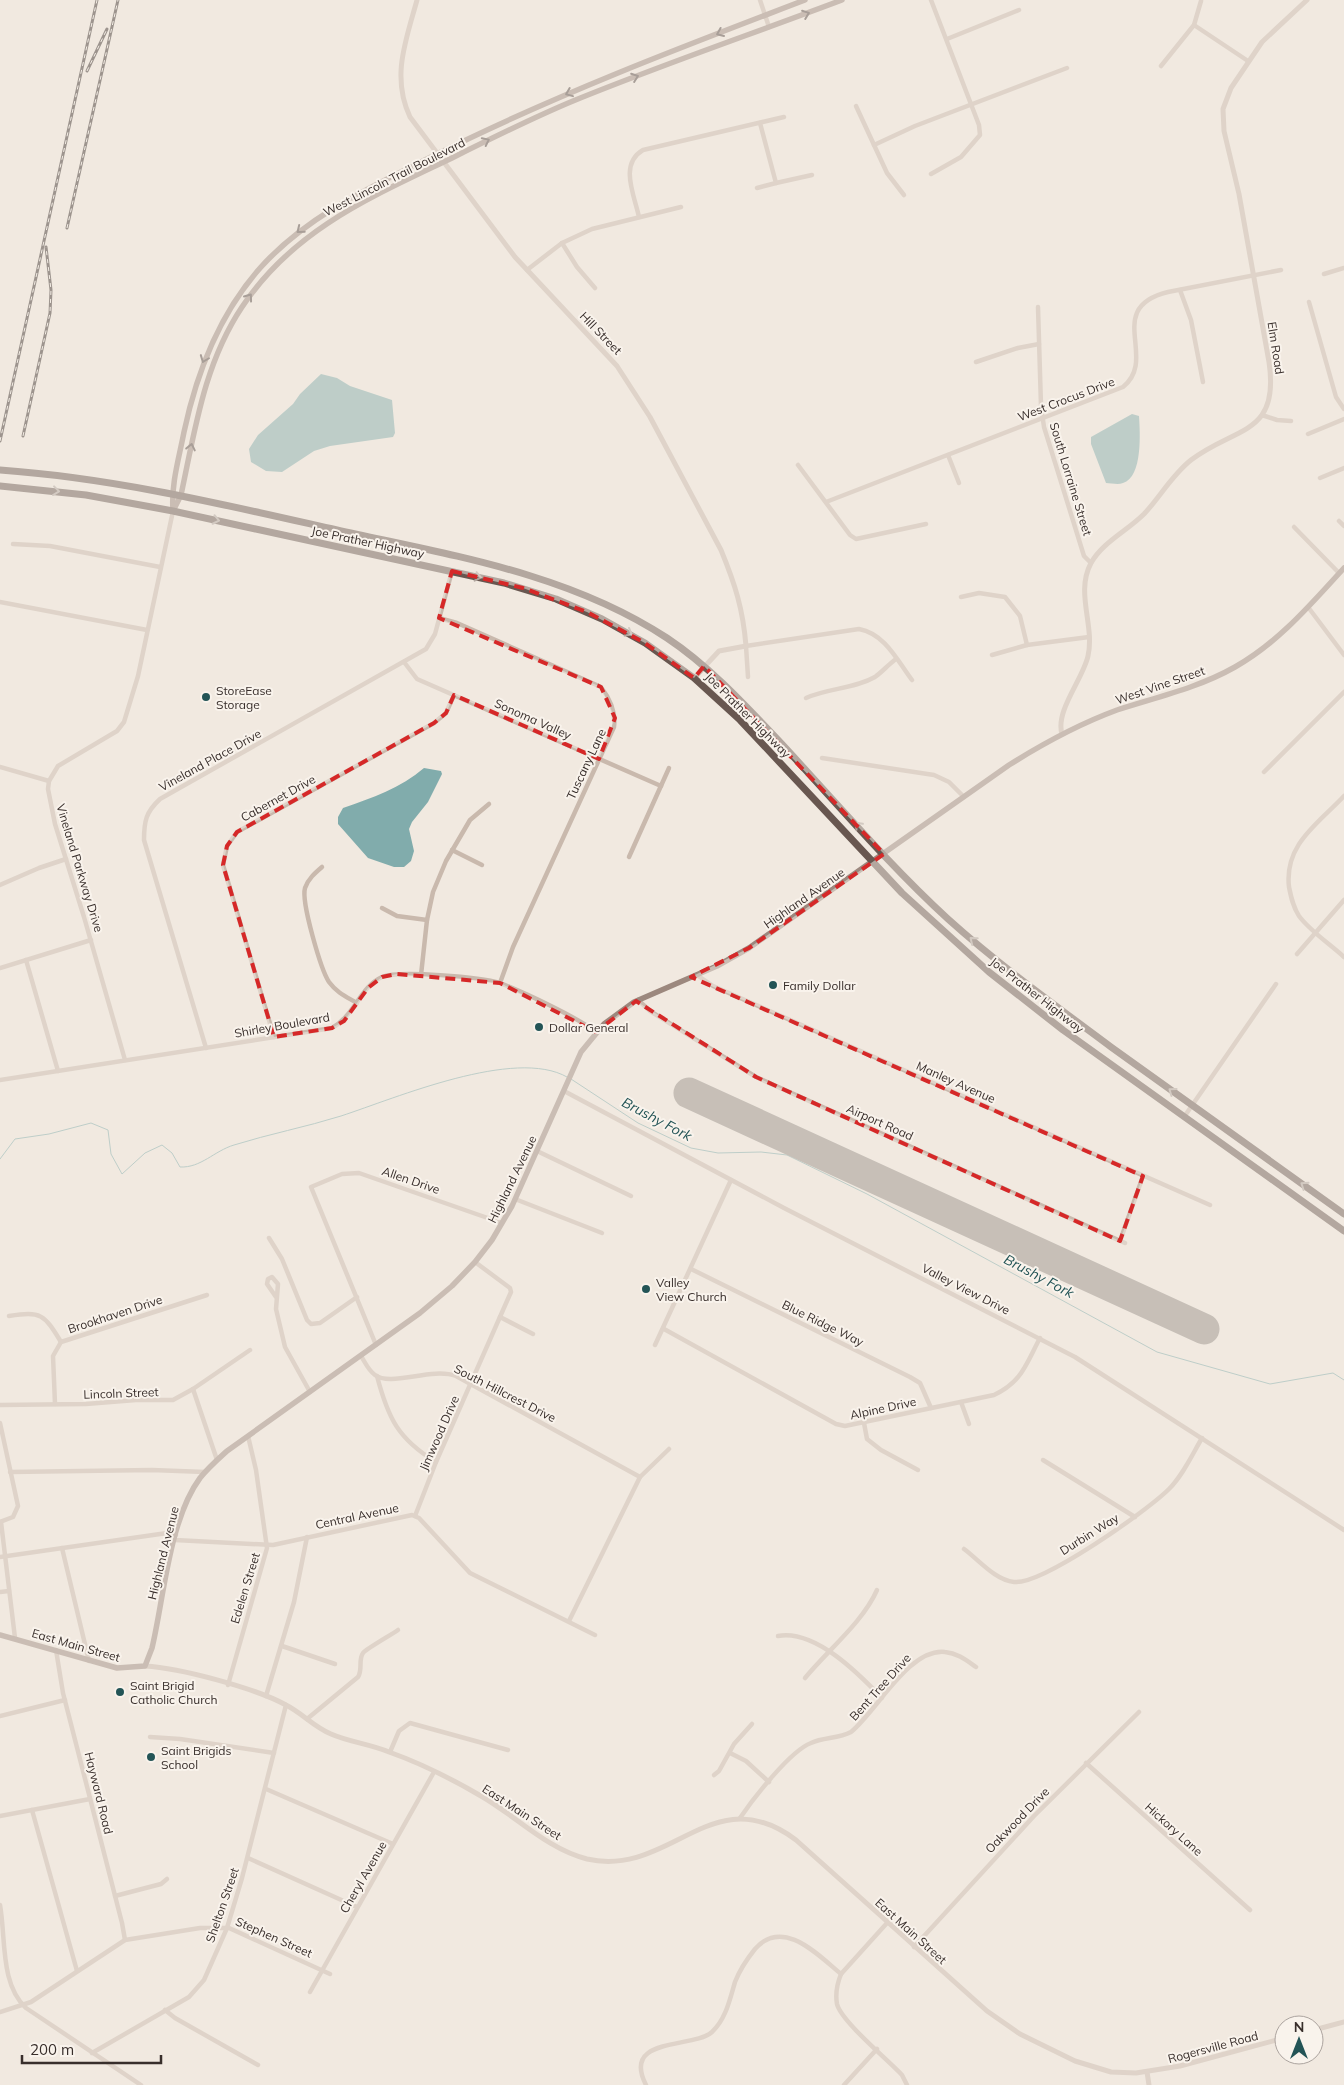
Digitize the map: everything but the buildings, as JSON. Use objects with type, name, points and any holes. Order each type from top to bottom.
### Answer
[{"type":"highway","name":"Joe Prather Highway","points":[[0,470],[182,495],[514,570],[586,595],[637,620],[668,639],[704,666],[758,719],[937,908],[970,937],[1059,1008],[1344,1214]]},
{"type":"highway","name":"Joe Prather Highway","points":[[4,486],[86,495],[173,511],[452,571],[523,588],[572,605],[631,634],[694,678],[740,720],[872,862],[926,916],[988,972],[1063,1030],[1344,1231]]},
{"type":"main road","name":"West Lincoln Trail Boulevard","points":[[173,511],[172,494],[189,409],[203,362],[220,325],[244,288],[273,254],[320,215],[436,154],[561,96],[805,0]]},
{"type":"main road","name":"West Lincoln Trail Boulevard","points":[[173,511],[182,495],[208,376],[229,329],[259,284],[287,253],[320,227],[358,204],[571,102],[842,0]]},
{"type":"main road","name":"West Vine Street","points":[[964,797],[1028,753],[1062,734],[1096,718],[1184,690],[1225,673],[1264,648],[1308,607],[1344,568]]},
{"type":"main road","name":"Highland Avenue","points":[[145,1666],[152,1648],[176,1537],[189,1497],[205,1472],[248,1436],[434,1302],[475,1262],[502,1223],[515,1199],[572,1071],[596,1032],[614,1015],[638,1000],[749,948],[964,797]]},
{"type":"main road","name":"East Main Street","points":[[0,1635],[122,1668],[145,1666]]},
{"type":"street","name":"Hill Street","points":[[417,0],[402,57],[401,90],[410,117],[442,163],[527,270],[617,366],[638,396],[721,550],[739,594],[746,646]]},
{"type":"street","points":[[760,0],[769,27]]},
{"type":"street","points":[[931,0],[979,125],[980,136],[961,157],[931,174]]},
{"type":"street","name":"Elm Road","points":[[1062,734],[1061,723],[1066,705],[1088,657],[1089,636],[1084,590],[1091,563],[1105,546],[1145,513],[1189,461],[1208,448],[1242,433],[1262,415],[1270,397],[1271,376],[1222,116],[1227,94],[1267,35],[1307,0]]},
{"type":"street","points":[[1160,66],[1194,25],[1200,1]]},
{"type":"street","points":[[947,39],[1019,10]]},
{"type":"street","points":[[1194,25],[1248,61]]},
{"type":"street","points":[[874,145],[915,126],[1067,68]]},
{"type":"street","points":[[856,106],[887,173],[904,195]]},
{"type":"street","points":[[639,217],[628,169],[634,156],[643,150],[784,117]]},
{"type":"street","points":[[760,123],[776,184]]},
{"type":"street","points":[[757,188],[812,175]]},
{"type":"street","points":[[527,270],[562,243],[592,229],[681,207]]},
{"type":"street","points":[[562,243],[577,267],[595,288]]},
{"type":"street","points":[[1324,274],[1344,268]]},
{"type":"street","name":"West Crocus Drive","points":[[826,502],[1118,390],[1128,383],[1134,374],[1137,363],[1133,325],[1139,309],[1151,298],[1180,290],[1281,270]]},
{"type":"street","points":[[1180,290],[1191,320],[1204,382]]},
{"type":"street","points":[[1309,302],[1336,397],[1344,409]]},
{"type":"street","name":"South Lorraine Street","points":[[1038,307],[1043,418],[1084,556],[1091,563]]},
{"type":"street","points":[[976,362],[1018,348],[1039,344]]},
{"type":"street","points":[[1262,415],[1277,420],[1291,421]]},
{"type":"street","points":[[1308,434],[1344,418]]},
{"type":"street","points":[[948,455],[959,483]]},
{"type":"street","points":[[798,465],[850,535],[856,539],[926,524]]},
{"type":"street","points":[[1320,478],[1344,468]]},
{"type":"street","points":[[0,767],[49,781],[58,766],[64,761],[117,731],[124,722],[138,676],[173,511]]},
{"type":"street","points":[[1339,520],[1344,526]]},
{"type":"street","points":[[1294,526],[1339,573]]},
{"type":"street","points":[[13,544],[50,546],[160,568]]},
{"type":"street","name":"Vineland Place Drive","points":[[206,1048],[144,840],[144,821],[150,808],[160,800],[426,649],[434,634],[452,571]]},
{"type":"street","points":[[961,597],[989,593],[1005,598],[1020,616],[1028,645]]},
{"type":"street","points":[[0,602],[147,630]]},
{"type":"street","points":[[1308,607],[1344,655]]},
{"type":"street","name":"Tuscany Lane","points":[[439,618],[457,623],[601,687],[608,696],[615,718],[614,728],[513,947],[500,983]]},
{"type":"street","points":[[694,678],[719,651],[860,628],[872,632],[896,658],[912,680]]},
{"type":"street","points":[[992,655],[1028,645],[1089,636]]},
{"type":"street","points":[[746,646],[748,677]]},
{"type":"street","points":[[806,698],[822,691],[857,684],[876,676],[896,658]]},
{"type":"street","name":"Sonoma Valley","points":[[404,662],[417,679],[661,786]]},
{"type":"street","points":[[1264,772],[1344,692]]},
{"type":"street","name":"Cabernet Drive","points":[[274,1037],[223,865],[227,846],[238,832],[434,723],[446,713],[454,695]]},
{"type":"street","points":[[822,758],[934,775],[949,782],[964,797]]},
{"type":"street","points":[[629,857],[669,768]]},
{"type":"street","name":"Vineland Parkway Drive","points":[[49,781],[49,800],[91,940],[124,1060]]},
{"type":"street","points":[[1344,796],[1302,838],[1294,851],[1290,864],[1289,885],[1293,904],[1302,919],[1344,957]]},
{"type":"street","points":[[420,975],[427,920],[433,892],[452,850],[470,820],[489,804]]},
{"type":"street","points":[[452,850],[482,865]]},
{"type":"street","points":[[0,885],[39,868],[66,859]]},
{"type":"street","points":[[322,867],[311,877],[305,889],[304,904],[324,973],[339,994],[357,1003]]},
{"type":"street","points":[[1297,954],[1344,900]]},
{"type":"street","points":[[382,908],[397,916],[427,920]]},
{"type":"street","points":[[0,968],[91,940]]},
{"type":"street","points":[[26,960],[58,1071]]},
{"type":"street","name":"Shirley Boulevard","points":[[0,1080],[332,1028],[344,1022],[368,988],[382,977],[397,974],[500,983],[574,1019],[596,1032]]},
{"type":"street","name":"Manley Avenue","points":[[697,974],[713,986],[1210,1205]]},
{"type":"street","points":[[1184,1117],[1276,984]]},
{"type":"street","name":"Airport Road","points":[[638,1000],[650,1011],[756,1077],[1123,1242],[1143,1176]]},
{"type":"street","name":"Valley View Drive","points":[[565,1088],[731,1180],[1040,1338],[1093,1368],[1344,1530]]},
{"type":"street","points":[[537,1151],[631,1196]]},
{"type":"street","name":"Allen Drive","points":[[356,1297],[311,1187],[342,1174],[359,1173],[502,1223]]},
{"type":"street","points":[[655,1345],[731,1180]]},
{"type":"street","points":[[515,1199],[602,1233]]},
{"type":"street","points":[[269,1238],[277,1248],[307,1320],[311,1324],[316,1324],[356,1297],[376,1345]]},
{"type":"street","name":"Jimwood Drive","points":[[415,1516],[436,1462],[511,1292],[510,1288],[475,1262]]},
{"type":"street","name":"Blue Ridge Way","points":[[691,1269],[910,1377],[920,1383],[932,1408]]},
{"type":"street","name":"Brookhaven Drive","points":[[55,1404],[53,1356],[61,1342],[207,1296]]},
{"type":"street","points":[[276,1297],[277,1313],[288,1354],[310,1392]]},
{"type":"street","points":[[9,1316],[30,1313],[42,1316],[50,1324],[61,1342]]},
{"type":"street","points":[[500,1317],[533,1334]]},
{"type":"street","name":"Alpine Drive","points":[[664,1329],[836,1424],[845,1426],[994,1395],[1011,1387],[1020,1376],[1040,1338]]},
{"type":"street","name":"Lincoln Street","points":[[0,1405],[86,1404],[136,1400],[164,1402],[178,1398],[193,1390],[250,1350]]},
{"type":"street","points":[[361,1356],[377,1376],[385,1405],[395,1427],[414,1447],[436,1462]]},
{"type":"street","name":"South Hillcrest Drive","points":[[377,1376],[392,1379],[443,1372],[471,1384],[640,1477]]},
{"type":"street","points":[[193,1390],[217,1460]]},
{"type":"street","points":[[961,1402],[969,1424]]},
{"type":"street","points":[[864,1423],[867,1439],[881,1450],[918,1470]]},
{"type":"street","points":[[0,1427],[18,1506],[16,1514],[1,1522],[2,1557],[9,1591],[15,1638]]},
{"type":"street","name":"Edelen Street","points":[[228,1684],[265,1560],[267,1545],[248,1436]]},
{"type":"street","name":"Durbin Way","points":[[964,1549],[1003,1580],[1024,1583],[1038,1578],[1135,1517],[1175,1482],[1202,1438]]},
{"type":"street","points":[[569,1622],[640,1477],[669,1449]]},
{"type":"street","points":[[1043,1460],[1135,1517]]},
{"type":"street","points":[[10,1472],[152,1470],[205,1472]]},
{"type":"street","name":"Central Avenue","points":[[2,1557],[167,1533],[176,1537],[267,1545],[408,1515],[415,1516],[470,1572],[595,1635]]},
{"type":"street","points":[[266,1696],[282,1646],[307,1537]]},
{"type":"street","points":[[62,1548],[90,1660]]},
{"type":"street","points":[[805,1678],[828,1650],[851,1627],[872,1600],[876,1590]]},
{"type":"street","points":[[0,1592],[9,1591]]},
{"type":"street","points":[[307,1719],[358,1677],[362,1669],[361,1658],[366,1650],[386,1640],[398,1630]]},
{"type":"street","points":[[778,1636],[786,1634],[828,1650],[882,1698]]},
{"type":"street","points":[[282,1646],[335,1664]]},
{"type":"street","name":"Hayward Road","points":[[56,1650],[65,1700],[115,1896],[124,1940]]},
{"type":"street","name":"Bent Tree Drive","points":[[740,1818],[792,1756],[804,1746],[851,1732],[913,1664],[930,1653],[943,1652],[955,1654],[976,1667]]},
{"type":"street","name":"East Main Street","points":[[145,1666],[166,1668],[266,1696],[286,1705],[331,1734],[390,1752],[434,1772],[494,1804],[555,1846],[589,1859],[613,1861],[636,1858],[659,1850],[707,1825],[740,1818],[764,1822],[786,1832],[986,2011],[1033,2041],[1075,2061],[1100,2070],[1122,2073],[1148,2072]]},
{"type":"street","points":[[0,1716],[65,1700]]},
{"type":"street","name":"Shelton Street","points":[[92,2053],[189,1997],[201,1985],[227,1928],[248,1858],[286,1705]]},
{"type":"street","name":"Oakwood Drive","points":[[914,1947],[980,1874],[1086,1763],[1138,1712]]},
{"type":"street","points":[[390,1752],[399,1732],[410,1724],[508,1750]]},
{"type":"street","points":[[714,1775],[720,1771],[734,1744],[752,1724]]},
{"type":"street","points":[[150,1737],[188,1740],[274,1753]]},
{"type":"street","points":[[730,1753],[746,1761],[769,1782]]},
{"type":"street","name":"Hickory Lane","points":[[1086,1763],[1250,1910]]},
{"type":"street","name":"Cheryl Avenue","points":[[310,1992],[434,1772]]},
{"type":"street","points":[[266,1789],[393,1844]]},
{"type":"street","points":[[0,1816],[90,1799]]},
{"type":"street","points":[[0,2012],[23,2006],[77,1971],[32,1810]]},
{"type":"street","points":[[248,1858],[357,1908]]},
{"type":"street","points":[[115,1896],[162,1884],[167,1880]]},
{"type":"street","points":[[0,1905],[3,1960],[7,1983],[14,1998],[23,2006],[141,2085]]},
{"type":"street","points":[[887,1923],[841,1974],[837,1983],[837,2006],[845,2018],[902,2075],[907,2085]]},
{"type":"street","name":"Stephen Street","points":[[77,1971],[124,1940],[200,1928],[227,1928],[330,1974]]},
{"type":"street","points":[[646,2085],[641,2072],[642,2064],[648,2053],[668,2044],[698,2041],[708,2035],[719,2024],[741,1968],[762,1942],[772,1937],[792,1938],[800,1942],[841,1974]]},
{"type":"street","points":[[165,2010],[175,2018],[258,2065]]},
{"type":"street","points":[[1324,2027],[1344,2022]]},
{"type":"street","name":"Rogersville Road","points":[[1148,2072],[1180,2066],[1274,2041]]},
{"type":"street","points":[[844,2085],[877,2049]]},
{"type":"street","points":[[1148,2072],[1149,2085]]},
{"type":"highlighted area","points":[[452,571],[523,588],[587,612],[645,643],[694,678],[704,666],[884,854],[749,948],[691,977],[1143,1176],[1120,1241],[756,1077],[636,1001],[596,1032],[500,983],[397,974],[382,977],[368,988],[344,1021],[332,1028],[274,1037],[223,865],[227,846],[237,832],[434,723],[446,713],[454,695],[599,759],[615,718],[601,687],[439,618]]},
{"type":"water","points":[[321,374],[337,378],[350,386],[392,400],[395,433],[393,437],[330,446],[314,451],[282,472],[266,471],[251,462],[249,449],[258,435],[293,404],[300,394]]},
{"type":"water","points":[[1132,414],[1139,416],[1140,443],[1134,472],[1123,483],[1106,483],[1091,444],[1091,437]]},
{"type":"water","points":[[424,768],[441,771],[442,774],[428,802],[412,822],[409,829],[414,851],[411,861],[404,867],[394,867],[368,858],[338,824],[338,817],[343,808],[396,787]]},
{"type":"waterway","name":"Brushy Fork","points":[[0,1159],[15,1139],[49,1134],[91,1123],[108,1130],[111,1154],[122,1174],[145,1153],[162,1145],[172,1153],[180,1167],[188,1167],[234,1145],[341,1116],[455,1078],[487,1071],[517,1068],[545,1069],[567,1077]]},
{"type":"waterway","name":"Brushy Fork","points":[[571,1079],[638,1123],[691,1148],[718,1153],[761,1152],[787,1155],[867,1194],[1157,1352],[1270,1384],[1333,1373],[1344,1380]]},
{"type":"runway","points":[[689,1093],[1204,1329]]},
{"type":"railway","points":[[0,441],[97,0]]},
{"type":"railway","points":[[67,228],[118,0]]},
{"type":"railway","points":[[87,71],[107,29]]},
{"type":"railway","points":[[23,436],[50,313],[51,290],[46,247]]},
{"type":"place","name":"StoreEase Storage","points":[[206,697]]},
{"type":"place","name":"Family Dollar","points":[[773,985]]},
{"type":"place","name":"Dollar General","points":[[539,1027]]},
{"type":"place","name":"Valley View Church","points":[[646,1289]]},
{"type":"place","name":"Saint Brigid Catholic Church","points":[[120,1692]]},
{"type":"place","name":"Saint Brigids School","points":[[151,1757]]}]
